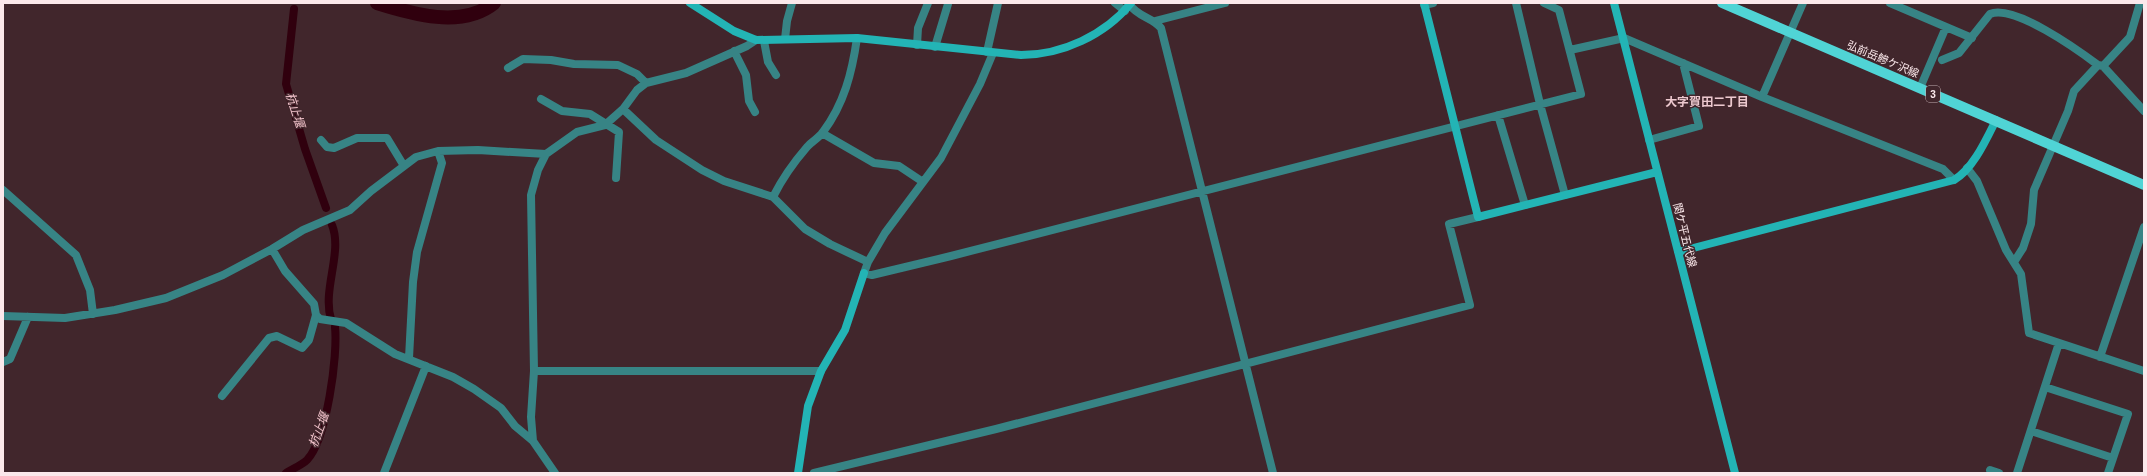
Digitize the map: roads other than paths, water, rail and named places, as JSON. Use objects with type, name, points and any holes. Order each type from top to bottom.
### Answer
[{"type":"main road","name":"弘前岳鰺ケ沢線","points":[[1722,3],[2055,145],[2144,185]]},
{"type":"street","points":[[690,3],[701,6],[734,31],[760,40],[857,38],[990,53],[1034,55],[1072,46],[1084,40],[1129,7]]},
{"type":"street","points":[[785,39],[786,21],[792,3]]},
{"type":"street","points":[[917,45],[918,28],[928,3]]},
{"type":"street","points":[[798,473],[808,406],[821,371],[844,330],[868,262],[885,233],[941,158],[980,84],[990,53],[998,3]]},
{"type":"street","points":[[1115,3],[1129,7],[1144,17],[1155,21],[1161,28],[1273,473]]},
{"type":"street","points":[[1155,21],[1205,5],[1225,3]]},
{"type":"street","points":[[1516,3],[1540,104],[1565,195]]},
{"type":"street","points":[[864,273],[872,275],[1581,94],[1560,10],[1544,3]]},
{"type":"street","name":"関ケ平五代線","points":[[1614,3],[1734,473]]},
{"type":"street","points":[[1762,97],[1803,3]]},
{"type":"street","points":[[1890,3],[1972,38]]},
{"type":"street","points":[[2014,262],[2023,248],[2031,224],[2034,190],[2055,145],[2074,91],[2130,36],[2140,3]]},
{"type":"street","points":[[935,47],[948,4]]},
{"type":"street","points":[[1427,4],[1454,126],[1478,217]]},
{"type":"street","points":[[1942,60],[1959,53],[1990,14],[2001,12],[2033,23],[2071,45],[2101,66],[2144,111]]},
{"type":"street","points":[[1920,88],[1946,27]]},
{"type":"street","points":[[773,197],[783,178],[808,146],[822,133],[839,107],[850,79],[857,38]]},
{"type":"street","points":[[1570,50],[1624,38],[1762,97],[1943,169],[1954,180]]},
{"type":"street","points":[[533,441],[531,417],[534,371],[532,195],[538,170],[546,154],[577,132],[606,125],[623,109],[638,90],[646,83],[686,73],[760,40]]},
{"type":"street","points":[[760,40],[768,62],[776,75]]},
{"type":"street","points":[[734,51],[746,75],[749,101],[755,112]]},
{"type":"street","points":[[508,68],[523,59],[551,60],[574,64],[618,65],[637,74],[646,83]]},
{"type":"street","points":[[1649,140],[1699,126],[1683,63]]},
{"type":"street","points":[[541,99],[562,111],[590,114],[619,132],[616,178]]},
{"type":"street","points":[[623,109],[656,140],[702,170],[724,181],[773,197],[805,229],[830,244],[868,262]]},
{"type":"street","points":[[1498,115],[1525,205]]},
{"type":"street","points":[[1678,252],[1954,180],[1962,175],[1967,168],[1996,120]]},
{"type":"street","points":[[822,133],[874,163],[899,166],[923,182]]},
{"type":"street","points":[[321,140],[327,147],[334,148],[357,138],[387,138],[404,166]]},
{"type":"street","points":[[3,316],[65,318],[93,314],[166,298],[223,275],[272,249],[303,230],[350,210],[416,157],[438,151],[478,150],[546,154]]},
{"type":"street","points":[[409,358],[413,282],[417,252],[442,164],[438,151]]},
{"type":"street","points":[[1967,168],[1977,181],[2006,250],[2021,274],[2024,284],[2029,333],[2144,371]]},
{"type":"street","points":[[814,473],[996,430],[1246,363],[1470,306],[1449,224],[1657,172]]},
{"type":"street","points":[[3,190],[76,255],[90,290],[93,314]]},
{"type":"street","points":[[2100,356],[2144,226]]},
{"type":"street","points":[[222,396],[269,338],[277,336],[302,348],[309,340],[316,316],[314,304],[285,271],[272,249]]},
{"type":"street","points":[[316,316],[320,319],[346,323],[395,354],[409,358],[453,377],[474,389],[501,408],[515,426],[533,441],[555,473]]},
{"type":"street","points":[[3,362],[10,359],[28,317]]},
{"type":"street","points":[[2017,473],[2059,343]]},
{"type":"street","points":[[384,473],[426,366]]},
{"type":"street","points":[[534,371],[821,371]]},
{"type":"street","points":[[2045,387],[2128,414],[2108,473]]},
{"type":"street","points":[[2031,431],[2113,458]]},
{"type":"street","points":[[1990,470],[1999,473]]},
{"type":"waterway","points":[[377,3],[421,15],[437,17],[467,16],[481,11],[494,3]]},
{"type":"waterway","name":"杭止堰","points":[[294,9],[286,84],[305,149],[326,208]]},
{"type":"waterway","name":"杭止堰","points":[[331,319],[329,296],[335,247],[335,236],[332,225]]},
{"type":"waterway","name":"杭止堰","points":[[286,473],[307,460],[314,449],[320,434],[330,396],[333,376],[335,357],[335,327]]},
{"type":"district","name":"大字賀田二丁目","points":[[1707,102]]}]
